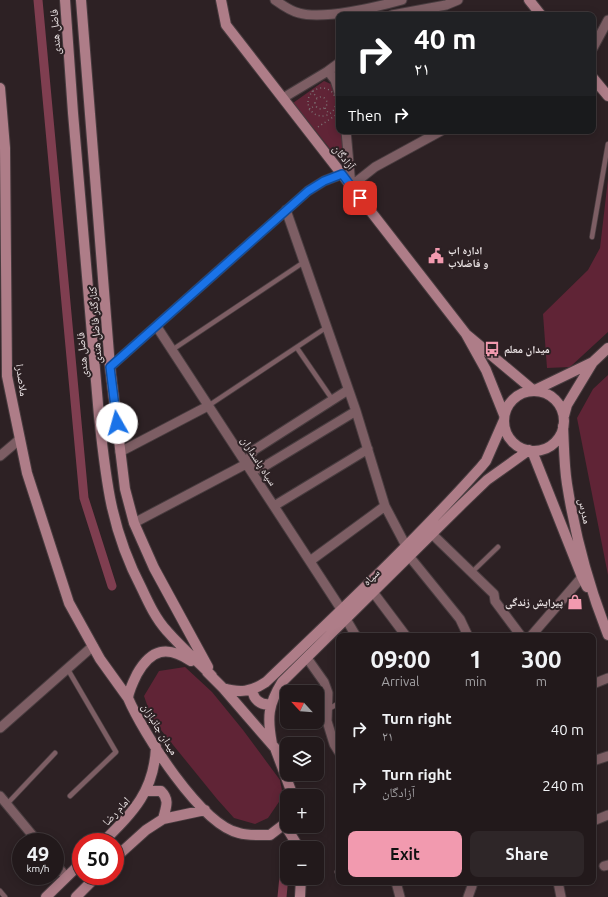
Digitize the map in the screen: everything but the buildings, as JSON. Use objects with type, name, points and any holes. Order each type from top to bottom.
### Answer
[{"type":"main road","name":"فاضل هندی","points":[[65,0],[73,113],[99,416],[104,465],[113,520],[128,563],[153,612],[167,631],[212,676]]},
{"type":"main road","name":"کنارگذر فاضل هندی","points":[[81,0],[110,367],[125,489],[134,524],[154,568],[212,676]]},
{"type":"main road","name":"آزادگان","points":[[213,0],[221,5],[226,25],[466,334]]},
{"type":"main road","points":[[529,0],[537,12]]},
{"type":"main road","points":[[596,82],[608,96]]},
{"type":"main road","name":"ملاصدرا","points":[[0,88],[3,149],[3,284],[7,376],[27,473],[69,603],[100,659],[128,698]]},
{"type":"main road","points":[[466,334],[534,390],[549,394],[555,399],[561,407],[564,421]]},
{"type":"main road","points":[[466,334],[486,370],[504,417],[507,434],[511,441],[517,446],[530,451],[546,448],[554,443],[560,435],[567,405],[593,362],[608,348]]},
{"type":"main road","points":[[504,417],[509,403],[521,393],[534,390],[593,362]]},
{"type":"main road","name":"سپاه","points":[[272,744],[268,722],[270,704],[282,682],[307,658],[344,614],[373,592],[486,461],[504,417]]},
{"type":"main road","name":"مدرس","points":[[564,421],[566,483],[594,600]]},
{"type":"main road","name":"سپاه","points":[[223,688],[240,692],[253,689],[266,682],[344,614],[408,551],[432,534],[487,480],[530,451]]},
{"type":"main road","name":"مدرس","points":[[530,451],[582,577],[594,600],[608,635]]},
{"type":"main road","name":"میدان جانبازان","points":[[280,828],[270,835],[238,833],[219,822],[194,801],[142,726],[128,698],[132,683],[150,656],[163,650],[180,653],[212,676],[272,744],[290,789]]},
{"type":"main road","points":[[253,689],[253,695],[256,700],[263,704],[270,704]]},
{"type":"main road","name":"امام رضا","points":[[112,833],[139,804],[146,791],[156,760],[156,747]]},
{"type":"main road","points":[[146,791],[161,791],[166,796],[168,803],[163,819]]},
{"type":"main road","points":[[124,850],[146,830],[163,819],[205,810]]},
{"type":"main road","points":[[46,897],[72,871]]},
{"type":"main road","points":[[76,897],[88,885]]},
{"type":"main road","points":[[300,885],[300,897]]},
{"type":"street","points":[[275,0],[298,13],[315,16],[364,4],[396,1]]},
{"type":"street","points":[[408,12],[446,5],[458,0]]},
{"type":"street","points":[[596,42],[608,20]]},
{"type":"street","points":[[283,98],[336,65]]},
{"type":"street","points":[[328,71],[335,80],[336,94]]},
{"type":"street","points":[[342,134],[351,186],[375,167],[436,134]]},
{"type":"street","points":[[110,367],[157,327],[308,191],[324,181],[342,174]]},
{"type":"street","points":[[286,210],[356,411],[385,506],[408,551],[460,619],[467,633]]},
{"type":"street","name":"سپاه پاسداران","points":[[157,327],[310,561],[354,633]]},
{"type":"street","points":[[134,524],[246,464],[254,450],[348,390]]},
{"type":"street","points":[[120,452],[208,406]]},
{"type":"street","points":[[246,464],[260,469],[356,411]]},
{"type":"street","points":[[0,456],[20,439]]},
{"type":"street","points":[[274,506],[368,449]]},
{"type":"street","points":[[310,561],[385,506]]},
{"type":"street","points":[[432,534],[494,594],[495,602],[519,633]]},
{"type":"street","points":[[534,633],[582,577]]},
{"type":"street","points":[[373,592],[404,633]]},
{"type":"street","points":[[0,728],[93,646]]},
{"type":"street","points":[[307,658],[324,682],[328,693],[327,710],[330,732],[336,745]]},
{"type":"street","points":[[596,683],[608,678]]},
{"type":"street","points":[[596,760],[608,756]]},
{"type":"street","points":[[0,796],[31,833]]},
{"type":"street","points":[[596,820],[608,815]]},
{"type":"street","points":[[397,885],[400,897]]},
{"type":"street","points":[[468,897],[472,885]]},
{"type":"street","points":[[559,885],[561,897]]},
{"type":"lane","points":[[592,237],[608,144]]},
{"type":"lane","points":[[172,350],[304,262]]},
{"type":"lane","points":[[208,406],[327,327]]},
{"type":"lane","points":[[296,348],[332,399]]},
{"type":"lane","points":[[471,573],[498,547]]},
{"type":"lane","points":[[67,668],[116,752],[70,796]]},
{"type":"lane","points":[[327,710],[336,705]]},
{"type":"lane","points":[[7,804],[55,753]]},
{"type":"lane","points":[[0,891],[5,897]]},
{"type":"path","points":[[326,88],[336,94],[336,103],[329,114],[320,117],[309,110],[307,100],[316,89],[326,88]]},
{"type":"path","points":[[312,92],[317,98]]},
{"type":"path","points":[[326,99],[336,94]]},
{"type":"path","points":[[317,98],[321,96],[326,99]]},
{"type":"path","points":[[315,106],[315,101],[317,98]]},
{"type":"path","points":[[325,108],[327,105],[326,99]]},
{"type":"path","points":[[309,110],[315,106]]},
{"type":"path","points":[[315,106],[320,109],[325,108]]},
{"type":"path","points":[[325,108],[329,114]]},
{"type":"path","points":[[322,133],[318,127],[336,116]]},
{"type":"shaded area","points":[[324,81],[333,85],[336,98],[336,134],[343,134],[346,154],[344,166],[293,103]]},
{"type":"shaded area","points":[[608,179],[608,332],[570,367],[547,368],[543,314],[588,270],[600,248]]},
{"type":"shaded area","points":[[608,375],[608,575],[577,418],[593,389]]},
{"type":"shaded area","points":[[185,667],[212,692],[243,730],[280,780],[282,789],[280,789],[280,800],[268,818],[255,824],[234,818],[152,719],[144,696],[159,671]]},
{"type":"waterway","points":[[38,0],[84,498],[112,586]]},
{"type":"waterway","points":[[282,897],[283,885]]},
{"type":"place","name":"اداره اب و فاضلاب","points":[[436,256]]},
{"type":"place","name":"میدان معلم","points":[[492,349]]},
{"type":"place","name":"پیرایش زندگی","points":[[575,602]]},
{"type":"route","points":[[117,423],[110,367],[308,191],[324,181],[342,174],[360,198]]}]
